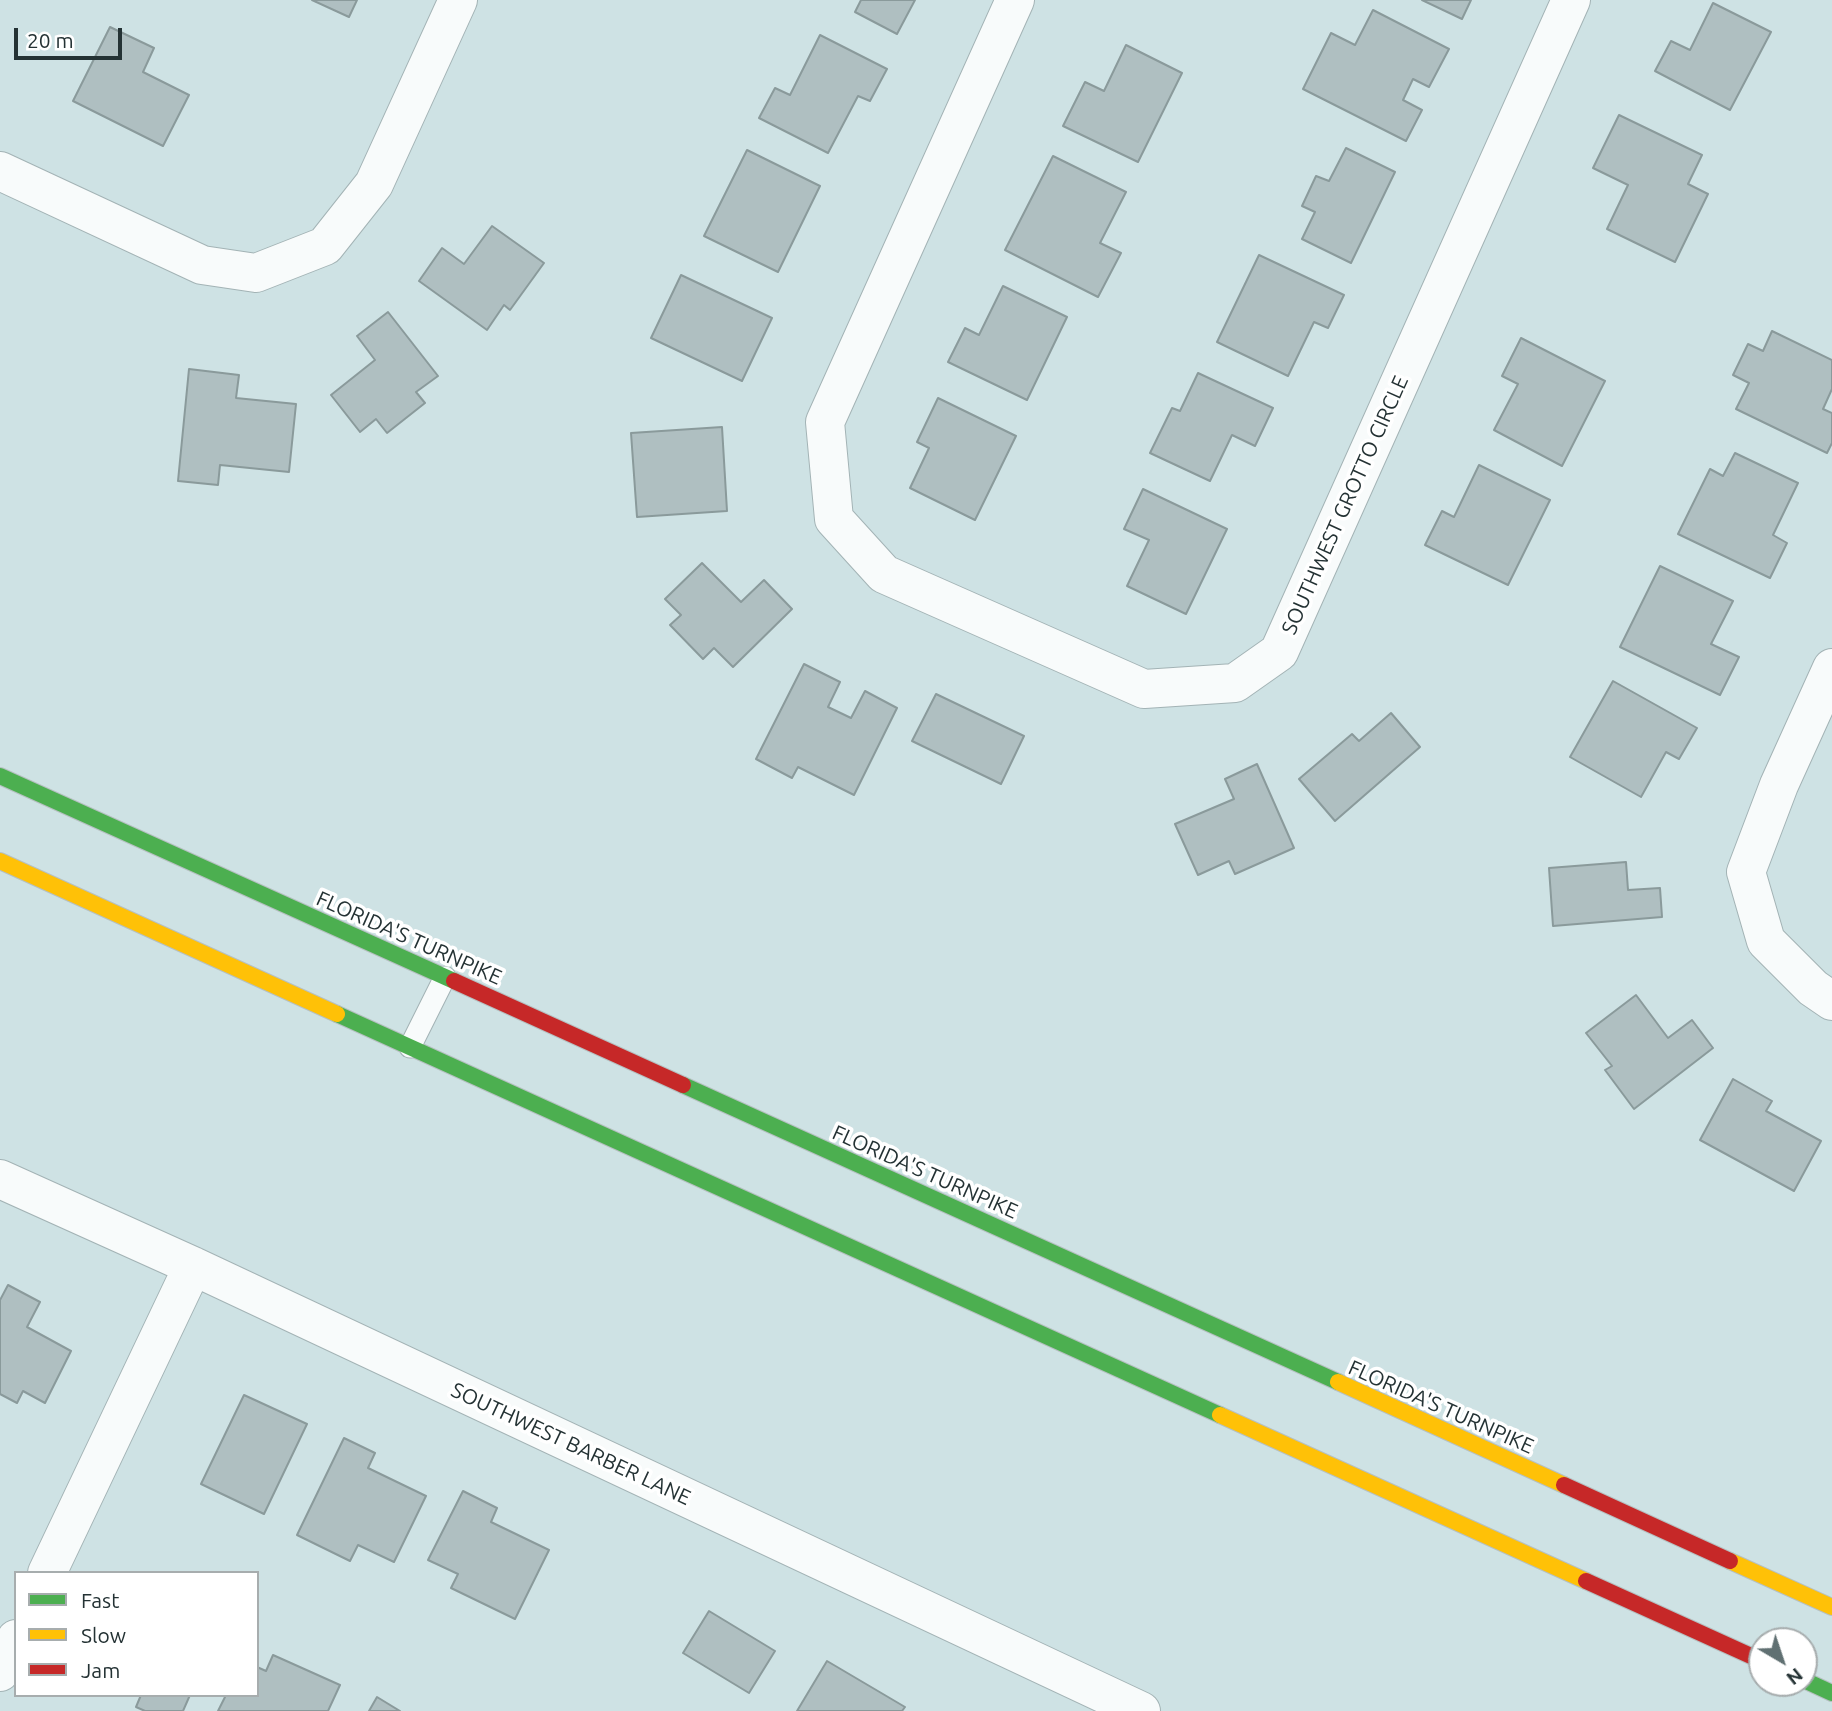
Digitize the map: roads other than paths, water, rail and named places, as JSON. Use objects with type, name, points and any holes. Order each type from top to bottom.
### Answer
[{"type":"highway","name":"FLORIDA'S TURNPIKE","points":[[0,776],[1832,1607]]},
{"type":"highway","points":[[0,861],[1748,1655]]},
{"type":"street","points":[[0,171],[202,265],[256,274],[325,246],[374,184],[458,0]]},
{"type":"street","name":"SOUTHWEST GROTTO CIRCLE","points":[[1015,0],[825,422],[834,519],[884,573],[1144,689],[1235,684],[1279,652],[1571,0]]},
{"type":"street","points":[[1832,668],[1779,785],[1746,873],[1766,941],[1813,988],[1832,1001]]},
{"type":"street","name":"SOUTHWEST BARBER LANE","points":[[0,1179],[193,1266],[1142,1711]]},
{"type":"street","points":[[48,1571],[193,1266]]},
{"type":"street","points":[[0,1672],[14,1643]]},
{"type":"lane","points":[[410,1047],[445,977]]}]
